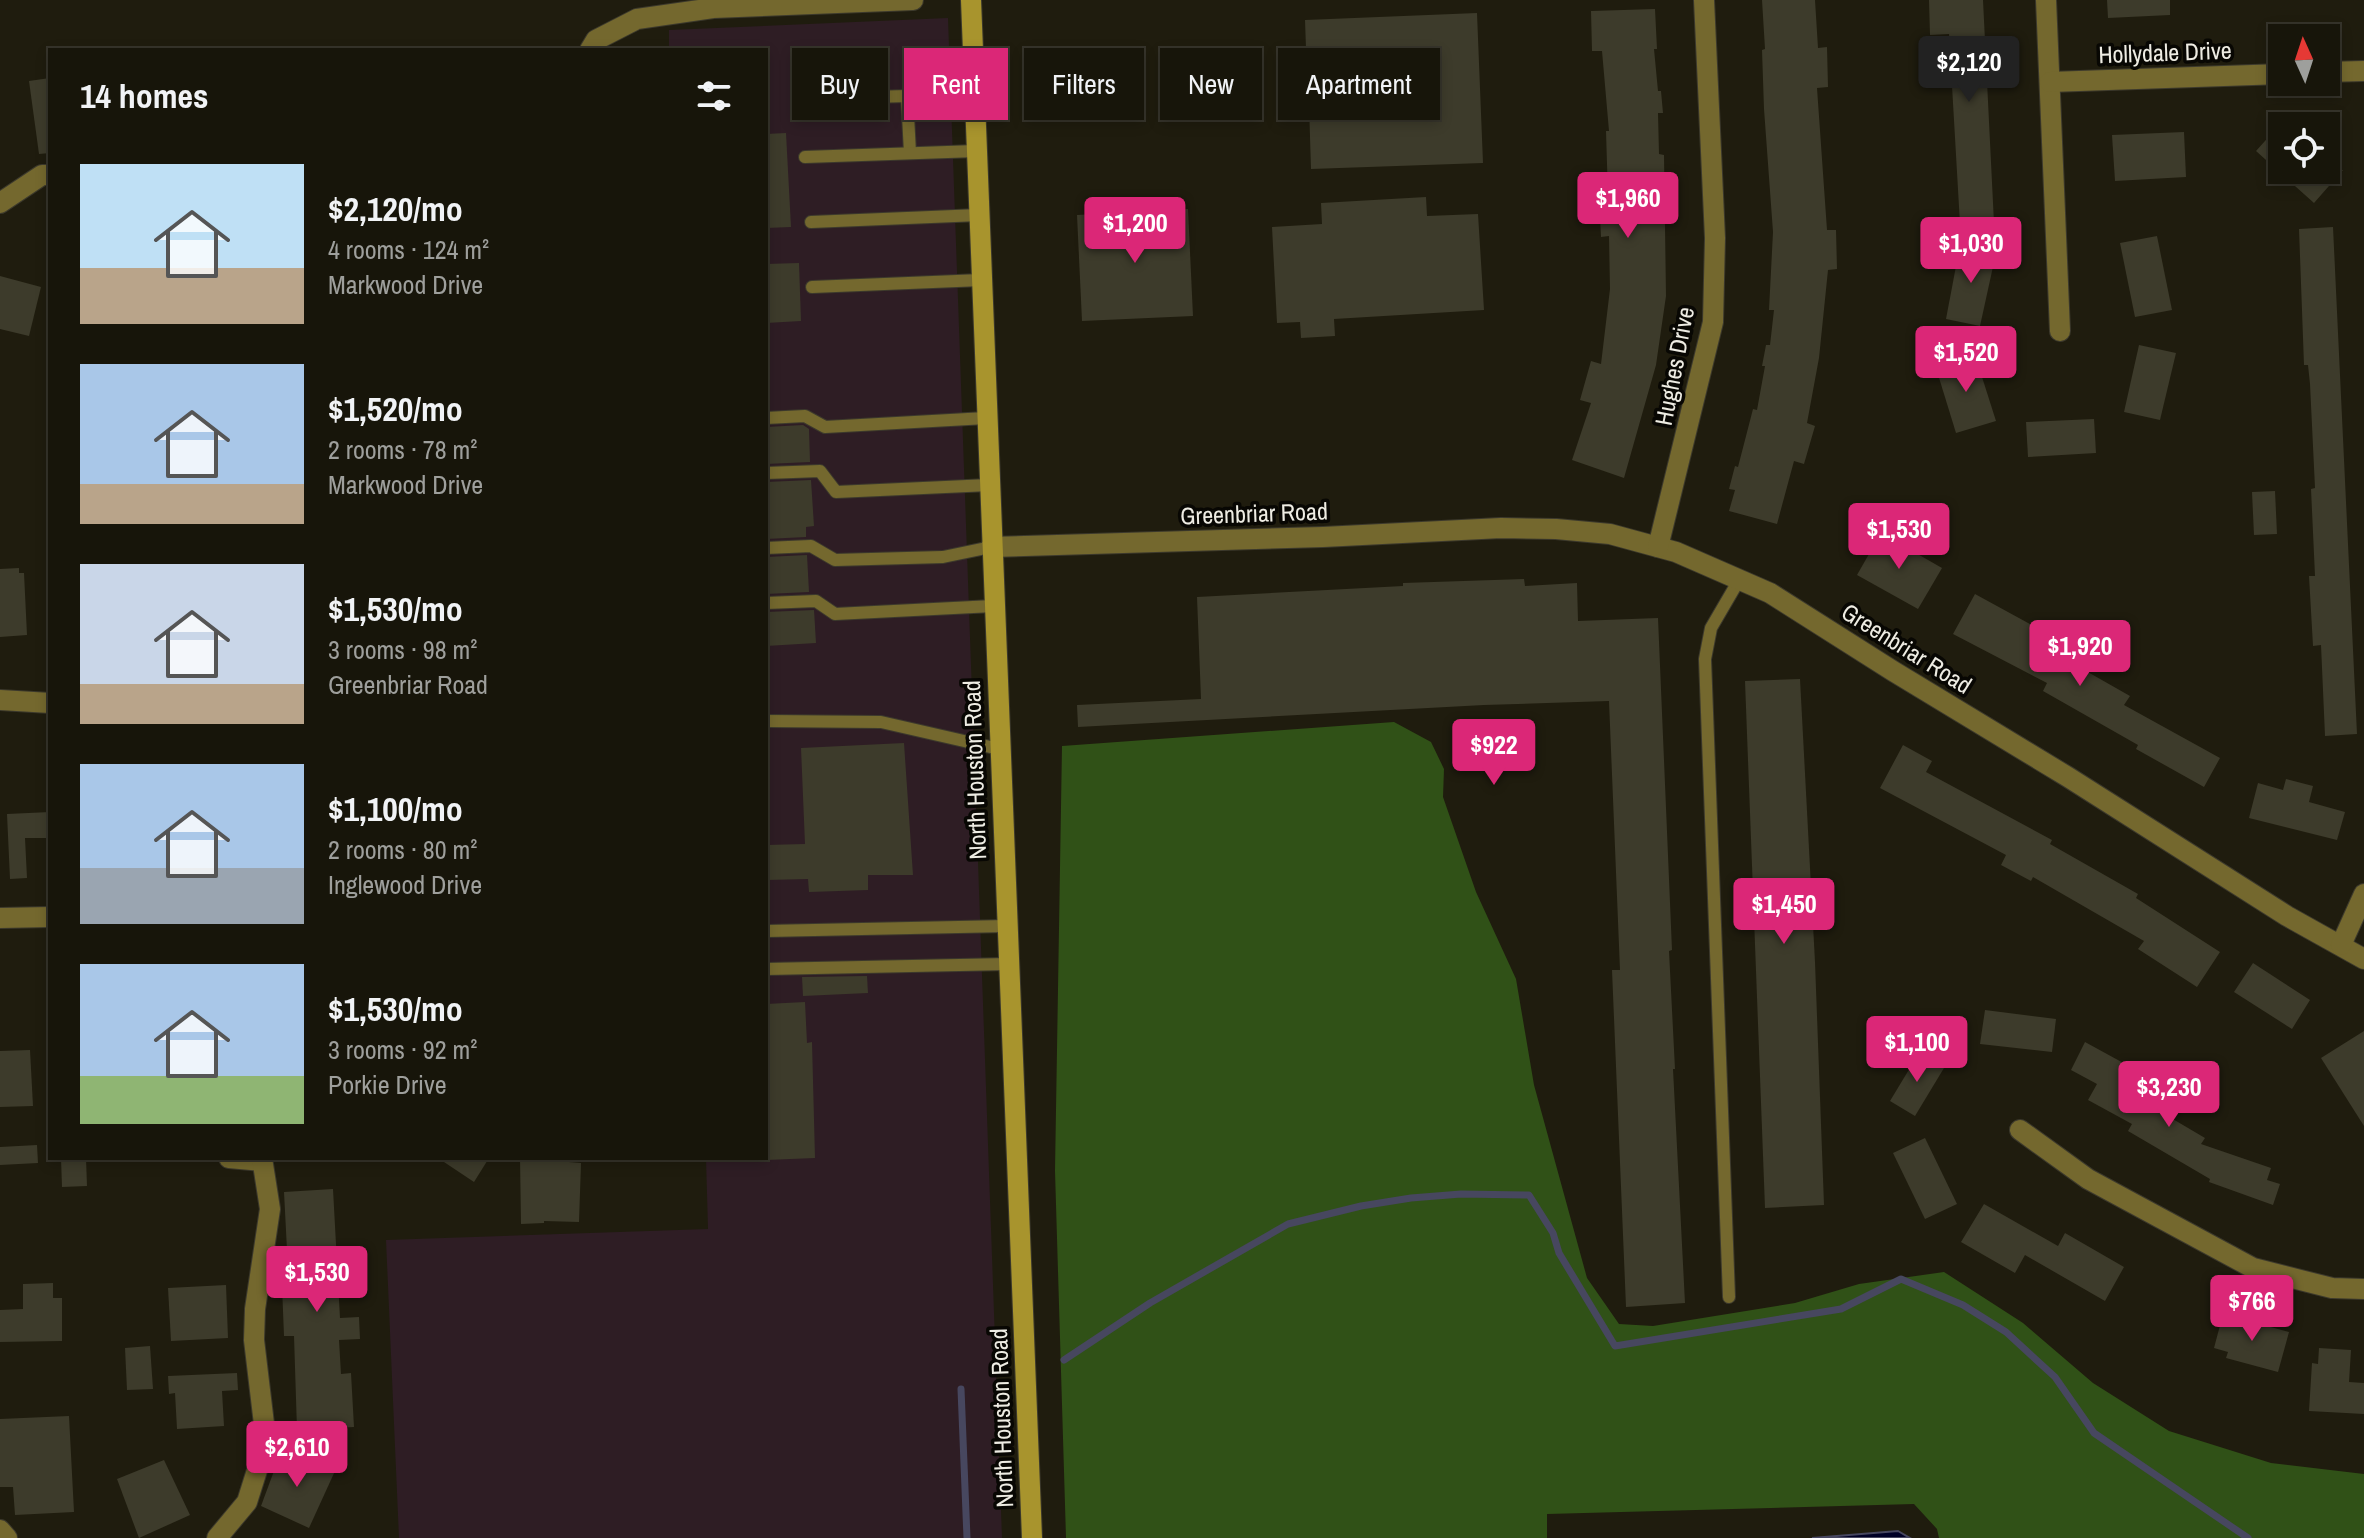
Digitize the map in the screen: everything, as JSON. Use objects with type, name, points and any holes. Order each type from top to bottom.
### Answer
[{"type":"street","points":[[591,48],[596,40],[637,19],[713,8],[913,0]]},
{"type":"street","name":"North Houston Road","points":[[971,0],[1032,1538]]},
{"type":"street","name":"Hughes Drive","points":[[1658,547],[1713,322],[1715,238],[1704,0]]},
{"type":"street","points":[[2046,0],[2060,331]]},
{"type":"street","points":[[2340,72],[2364,71]]},
{"type":"street","name":"Hollydale Drive","points":[[2050,82],[2268,74]]},
{"type":"street","points":[[0,203],[42,175],[48,175]]},
{"type":"street","name":"Greenbriar Road","points":[[991,547],[1515,528],[1610,534],[1676,552],[1770,593],[2287,916],[2364,959]]},
{"type":"street","points":[[0,700],[48,703]]},
{"type":"street","points":[[2341,945],[2364,894]]},
{"type":"street","points":[[0,918],[48,917]]},
{"type":"street","points":[[2020,1130],[2088,1179],[2253,1268],[2332,1288],[2364,1289]]},
{"type":"street","points":[[217,1538],[247,1502],[259,1464],[264,1424],[254,1340],[255,1309],[270,1209],[262,1160]]},
{"type":"street","points":[[0,1530],[7,1538]]},
{"type":"lane","points":[[888,97],[907,96],[910,153]]},
{"type":"lane","points":[[805,157],[976,151]]},
{"type":"lane","points":[[811,222],[979,215]]},
{"type":"lane","points":[[812,287],[981,280]]},
{"type":"lane","points":[[768,418],[805,416],[825,427],[986,418]]},
{"type":"lane","points":[[768,473],[820,471],[836,492],[989,485]]},
{"type":"lane","points":[[768,548],[811,546],[835,560],[943,557],[991,547]]},
{"type":"lane","points":[[1729,1297],[1705,659],[1711,628],[1739,580]]},
{"type":"lane","points":[[768,603],[816,601],[835,614],[993,606]]},
{"type":"lane","points":[[768,721],[881,722],[999,749]]},
{"type":"lane","points":[[768,931],[1007,926]]},
{"type":"lane","points":[[768,969],[1008,964]]},
{"type":"shaded area","points":[[948,18],[949,48],[904,48],[904,120],[952,120],[1002,1538],[399,1538],[386,1240],[708,1229],[706,1160],[768,1160],[768,48],[669,48],[669,30]]},
{"type":"green space","points":[[1394,722],[1431,742],[1444,769],[1443,797],[1476,892],[1516,979],[1534,1085],[1587,1278],[1619,1324],[1653,1326],[1795,1303],[1859,1284],[1944,1272],[2023,1323],[2093,1383],[2169,1431],[2271,1463],[2364,1474],[2364,1538],[1939,1538],[1937,1529],[1914,1504],[1547,1514],[1547,1538],[1066,1538],[1055,1171],[1062,746]]},
{"type":"water","points":[[1898,1531],[1910,1538],[1812,1538]]},
{"type":"building","points":[[1762,0],[1815,0],[1818,48],[1827,47],[1828,87],[1817,88],[1827,230],[1836,230],[1837,269],[1828,270],[1819,358],[1807,423],[1815,426],[1804,464],[1794,461],[1777,524],[1729,511],[1735,490],[1729,489],[1735,466],[1738,467],[1753,409],[1757,410],[1765,366],[1762,366],[1766,345],[1770,345],[1774,310],[1769,310],[1773,232],[1764,109]]},
{"type":"building","points":[[1929,0],[1983,0],[1994,223],[1960,224],[1949,34],[1930,35]]},
{"type":"building","points":[[2107,0],[2170,0],[2170,15],[2108,18]]},
{"type":"building","points":[[1655,9],[1657,49],[1654,49],[1663,113],[1658,113],[1659,154],[1664,155],[1666,296],[1656,365],[1624,478],[1572,460],[1591,403],[1580,400],[1591,361],[1601,364],[1610,289],[1609,236],[1601,237],[1599,197],[1608,197],[1606,131],[1609,131],[1602,51],[1592,51],[1591,11]]},
{"type":"building","points":[[1477,13],[1483,163],[1311,169],[1309,120],[1440,120],[1440,48],[1306,48],[1305,20]]},
{"type":"building","points":[[48,78],[48,153],[39,154],[29,81]]},
{"type":"building","points":[[2184,132],[2186,177],[2115,181],[2112,135]]},
{"type":"building","points":[[786,133],[791,227],[768,228],[768,134]]},
{"type":"building","points":[[2268,138],[2268,162],[2256,151]]},
{"type":"building","points":[[2293,184],[2331,184],[2314,203]]},
{"type":"building","points":[[1426,197],[1427,216],[1478,214],[1484,310],[1334,319],[1335,336],[1301,338],[1300,322],[1277,323],[1272,227],[1322,224],[1321,203]]},
{"type":"building","points":[[1188,209],[1193,316],[1082,321],[1077,215]]},
{"type":"building","points":[[2333,227],[2357,734],[2325,736],[2321,645],[2313,646],[2309,576],[2315,576],[2311,489],[2315,488],[2310,384],[2308,365],[2304,365],[2299,229]]},
{"type":"building","points":[[2157,236],[2172,310],[2135,317],[2120,243]]},
{"type":"building","points":[[1960,245],[1996,253],[1980,326],[1946,319]]},
{"type":"building","points":[[799,263],[801,321],[768,323],[768,264]]},
{"type":"building","points":[[0,276],[41,287],[29,336],[0,329]]},
{"type":"building","points":[[2139,345],[2176,353],[2160,420],[2124,412]]},
{"type":"building","points":[[1975,355],[1996,421],[1956,433],[1936,368]]},
{"type":"building","points":[[2094,419],[2096,453],[2028,457],[2026,422]]},
{"type":"building","points":[[803,425],[809,429],[810,462],[768,464],[768,427]]},
{"type":"building","points":[[811,480],[814,526],[806,527],[806,537],[768,539],[768,482]]},
{"type":"building","points":[[2275,491],[2277,534],[2254,535],[2252,492]]},
{"type":"building","points":[[1881,533],[1942,568],[1918,609],[1857,575]]},
{"type":"building","points":[[807,555],[809,592],[768,594],[768,557]]},
{"type":"building","points":[[19,568],[19,573],[24,573],[27,635],[0,637],[0,569]]},
{"type":"building","points":[[1524,579],[1525,586],[1577,583],[1578,621],[1658,618],[1672,950],[1669,951],[1673,1069],[1685,1303],[1626,1307],[1612,970],[1620,970],[1609,701],[1078,727],[1077,705],[1201,699],[1197,597],[1403,586],[1403,583]]},
{"type":"building","points":[[1975,594],[2041,630],[2035,642],[2130,696],[2124,705],[2220,758],[2204,787],[2043,691],[2047,683],[1953,634]]},
{"type":"building","points":[[814,610],[816,643],[768,646],[768,612]]},
{"type":"building","points":[[1800,679],[1824,1205],[1765,1208],[1745,681]]},
{"type":"building","points":[[904,743],[913,875],[868,875],[868,890],[809,892],[808,879],[768,880],[768,845],[805,844],[801,748]]},
{"type":"building","points":[[1903,745],[1932,761],[1926,772],[2052,840],[2050,844],[2138,894],[2136,898],[2220,952],[2197,987],[2138,949],[2144,941],[2033,877],[2031,881],[2001,865],[2006,855],[1880,788]]},
{"type":"building","points":[[2286,779],[2313,786],[2309,802],[2345,812],[2337,840],[2249,818],[2258,783],[2283,790]]},
{"type":"building","points":[[48,812],[48,838],[25,838],[27,878],[10,879],[7,814]]},
{"type":"building","points":[[2253,963],[2310,1000],[2292,1029],[2234,992]]},
{"type":"building","points":[[867,976],[868,993],[803,996],[802,977]]},
{"type":"building","points":[[805,1002],[807,1043],[812,1042],[815,1158],[768,1160],[768,1004]]},
{"type":"building","points":[[1985,1010],[2056,1019],[2052,1052],[1980,1044]]},
{"type":"building","points":[[2364,1031],[2364,1126],[2321,1058]]},
{"type":"building","points":[[2085,1042],[2138,1071],[2127,1092],[2205,1138],[2201,1144],[2271,1168],[2267,1180],[2280,1184],[2273,1205],[2209,1182],[2210,1179],[2128,1131],[2132,1124],[2088,1100],[2097,1084],[2071,1070]]},
{"type":"building","points":[[30,1050],[33,1106],[0,1107],[0,1051]]},
{"type":"building","points":[[1919,1053],[1944,1068],[1915,1116],[1890,1101]]},
{"type":"building","points":[[1925,1138],[1957,1204],[1925,1219],[1893,1153]]},
{"type":"building","points":[[37,1145],[38,1163],[0,1165],[0,1147]]},
{"type":"building","points":[[61,1160],[86,1160],[87,1186],[62,1187]]},
{"type":"building","points":[[441,1160],[488,1160],[474,1182]]},
{"type":"building","points":[[520,1160],[581,1163],[579,1222],[521,1224]]},
{"type":"building","points":[[333,1189],[340,1318],[359,1317],[360,1339],[339,1340],[341,1374],[351,1373],[354,1427],[297,1430],[294,1336],[284,1336],[282,1286],[300,1285],[298,1249],[287,1250],[284,1192]]},
{"type":"building","points":[[1984,1204],[2058,1246],[2065,1233],[2124,1267],[2105,1301],[2025,1255],[2015,1273],[1961,1242]]},
{"type":"building","points":[[53,1283],[53,1298],[62,1298],[62,1341],[0,1342],[0,1310],[23,1309],[23,1284]]},
{"type":"building","points":[[226,1285],[228,1338],[171,1341],[168,1288]]},
{"type":"building","points":[[2223,1314],[2289,1332],[2278,1372],[2226,1358],[2228,1352],[2214,1348]]},
{"type":"building","points":[[150,1346],[153,1389],[127,1390],[125,1348]]},
{"type":"building","points":[[2319,1348],[2351,1350],[2349,1382],[2364,1383],[2364,1414],[2309,1411],[2312,1363],[2318,1364]]},
{"type":"building","points":[[237,1373],[238,1390],[222,1391],[224,1426],[177,1429],[175,1393],[169,1394],[168,1376]]},
{"type":"building","points":[[69,1416],[74,1512],[15,1515],[13,1487],[0,1487],[0,1419]]},
{"type":"building","points":[[281,1452],[335,1471],[309,1528],[261,1506]]},
{"type":"building","points":[[164,1460],[190,1515],[139,1538],[117,1479]]},
{"type":"waterway","points":[[1064,1360],[1150,1303],[1288,1224],[1361,1206],[1411,1198],[1461,1194],[1529,1195],[1553,1233],[1559,1253],[1615,1346],[1841,1309],[1901,1279],[1963,1305],[2006,1332],[2055,1377],[2094,1433],[2248,1538]]},
{"type":"waterway","points":[[961,1389],[967,1538]]}]
